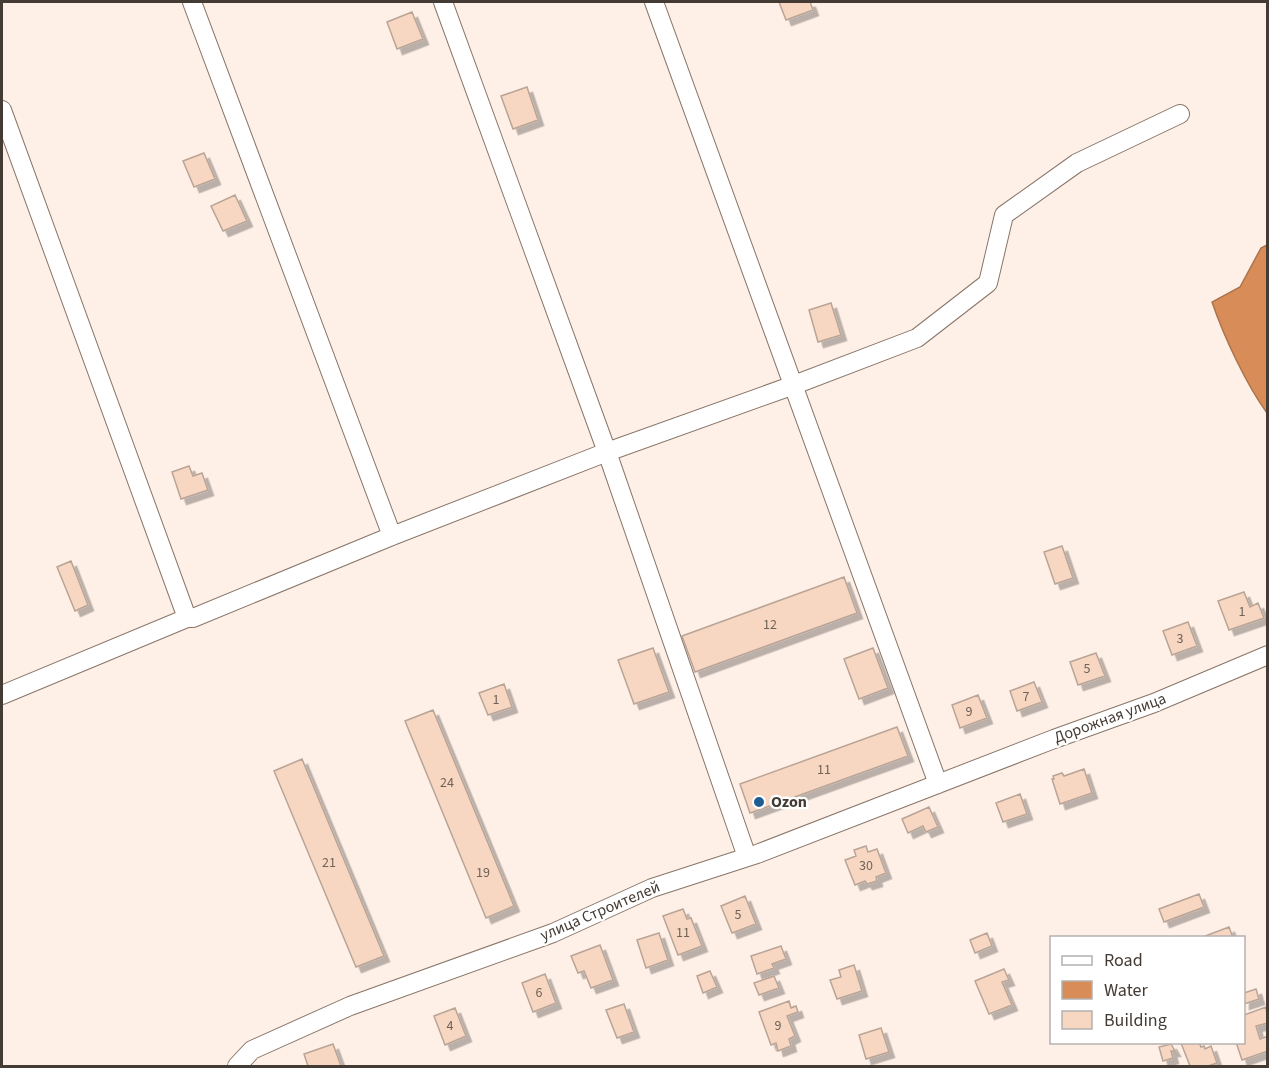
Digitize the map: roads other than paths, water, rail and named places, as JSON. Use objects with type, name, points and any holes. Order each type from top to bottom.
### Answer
[{"type":"street","points":[[192,2],[393,536]]},
{"type":"street","points":[[443,2],[607,452],[747,857]]},
{"type":"street","points":[[654,2],[794,385],[945,782]]},
{"type":"street","points":[[2,110],[187,618]]},
{"type":"street","points":[[2,695],[187,618],[193,618],[607,452],[917,338],[988,283],[1004,215],[1077,163],[1180,114]]},
{"type":"street","name":"Дорожная улица","points":[[945,782],[1154,703],[1268,655]]},
{"type":"street","name":"улица Строителей","points":[[237,1066],[252,1050],[350,1006],[553,933],[652,888],[747,857],[945,782]]},
{"type":"water","points":[[1267,245],[1267,413],[1236,360],[1212,302],[1240,287],[1261,248]]},
{"type":"place","name":"Ozon","points":[[759,802]]}]
